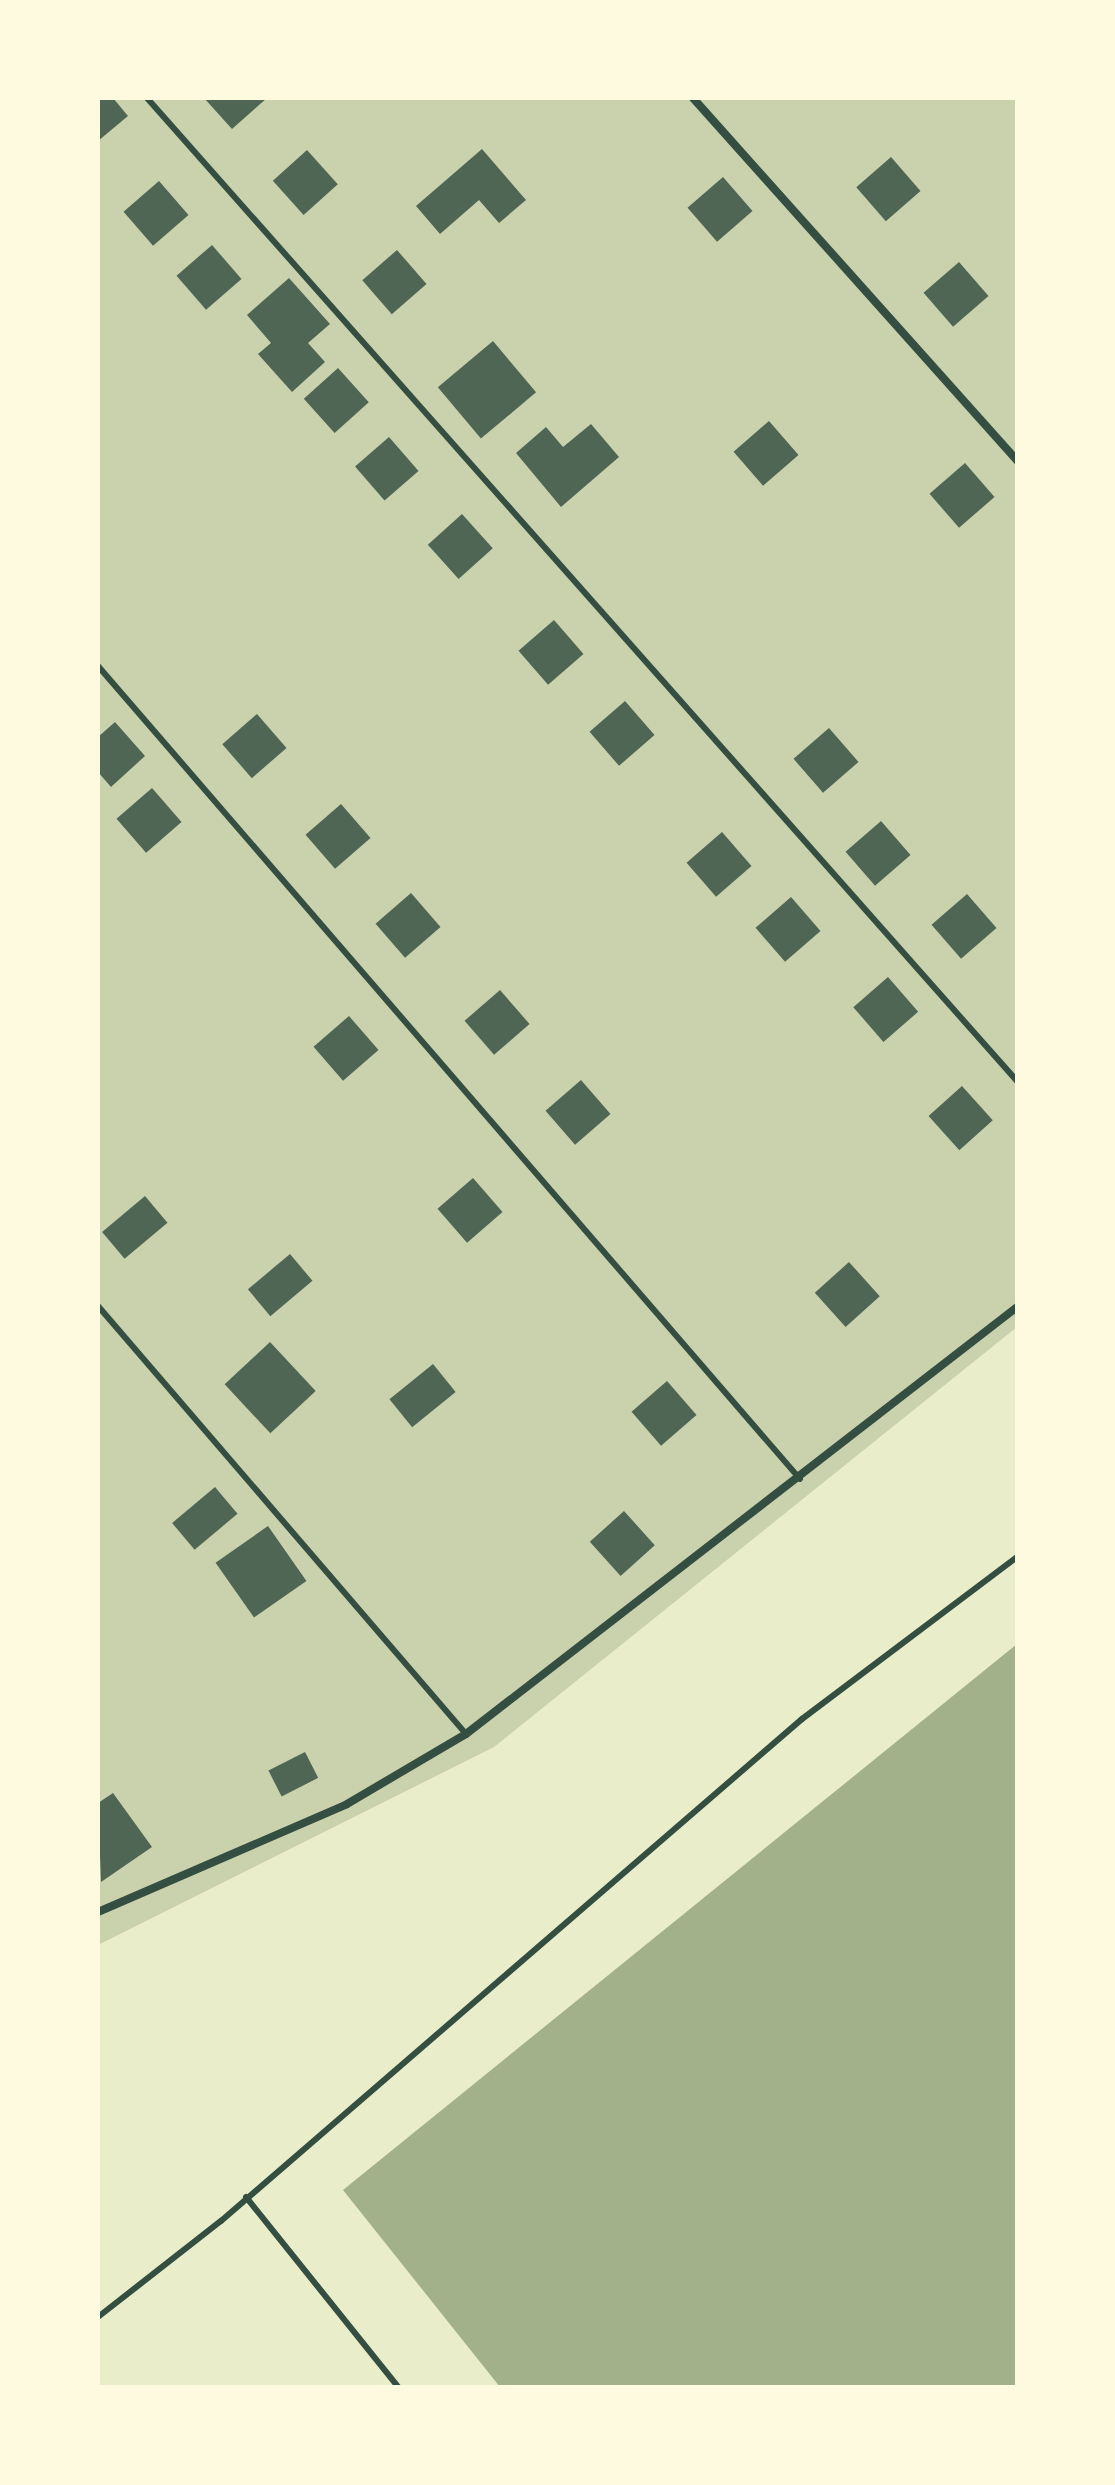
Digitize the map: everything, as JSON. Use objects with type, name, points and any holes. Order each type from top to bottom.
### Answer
[{"type":"street","points":[[693,98],[1017,461]]},
{"type":"street","points":[[98,1912],[347,1804],[466,1734],[800,1479],[1017,1307]]},
{"type":"lane","points":[[147,98],[1017,1081]]},
{"type":"lane","points":[[98,666],[800,1479]]},
{"type":"lane","points":[[98,1306],[466,1734]]},
{"type":"lane","points":[[98,2317],[246,2197],[802,1719],[1017,1557]]},
{"type":"lane","points":[[246,2197],[398,2387]]},
{"type":"shaded area","points":[[98,98],[1017,98],[1017,1327],[494,1747],[98,1945]]},
{"type":"shaded area","points":[[1017,1644],[1017,2387],[500,2387],[343,2190]]},
{"type":"building","points":[[98,98],[113,98],[128,116],[98,141]]},
{"type":"building","points":[[204,98],[267,98],[232,129]]},
{"type":"building","points":[[482,149],[526,200],[499,223],[479,200],[440,234],[416,206]]},
{"type":"building","points":[[307,150],[338,184],[304,215],[273,181]]},
{"type":"building","points":[[891,157],[921,191],[886,221],[856,187]]},
{"type":"building","points":[[723,177],[753,211],[717,242],[688,208]]},
{"type":"building","points":[[159,181],[189,215],[153,246],[124,212]]},
{"type":"building","points":[[212,245],[242,279],[206,310],[177,276]]},
{"type":"building","points":[[397,250],[427,284],[392,314],[362,280]]},
{"type":"building","points":[[959,262],[989,296],[953,327],[924,293]]},
{"type":"building","points":[[289,278],[330,324],[308,343],[325,362],[292,392],[258,354],[271,343],[247,315]]},
{"type":"building","points":[[493,341],[536,392],[481,439],[438,387]]},
{"type":"building","points":[[338,368],[369,402],[335,433],[304,399]]},
{"type":"building","points":[[769,421],[799,455],[763,486],[734,452]]},
{"type":"building","points":[[591,424],[619,457],[561,507],[516,453],[546,427],[563,447]]},
{"type":"building","points":[[389,437],[419,471],[385,500],[355,467]]},
{"type":"building","points":[[965,463],[995,497],[959,528],[930,494]]},
{"type":"building","points":[[462,514],[493,548],[459,579],[428,545]]},
{"type":"building","points":[[554,620],[584,654],[548,685],[519,651]]},
{"type":"building","points":[[625,701],[655,735],[619,766],[590,732]]},
{"type":"building","points":[[257,714],[287,748],[252,778],[222,744]]},
{"type":"building","points":[[115,722],[145,756],[111,787],[98,772],[98,737]]},
{"type":"building","points":[[829,728],[859,762],[823,793],[794,759]]},
{"type":"building","points":[[152,788],[182,822],[146,853],[117,819]]},
{"type":"building","points":[[341,804],[371,838],[335,869],[306,835]]},
{"type":"building","points":[[881,821],[911,855],[875,886],[846,852]]},
{"type":"building","points":[[722,832],[752,866],[716,897],[687,863]]},
{"type":"building","points":[[411,893],[441,927],[405,958],[376,924]]},
{"type":"building","points":[[967,894],[997,928],[961,959],[932,925]]},
{"type":"building","points":[[791,897],[821,931],[785,962],[756,928]]},
{"type":"building","points":[[888,977],[918,1012],[883,1042],[853,1007]]},
{"type":"building","points":[[500,990],[530,1024],[494,1055],[465,1021]]},
{"type":"building","points":[[349,1016],[379,1050],[343,1081],[314,1047]]},
{"type":"building","points":[[581,1080],[611,1114],[575,1145],[546,1111]]},
{"type":"building","points":[[962,1086],[993,1120],[959,1150],[929,1116]]},
{"type":"building","points":[[473,1178],[503,1212],[467,1243],[438,1209]]},
{"type":"building","points":[[145,1196],[167,1223],[125,1259],[102,1232]]},
{"type":"building","points":[[290,1254],[312,1281],[270,1316],[248,1289]]},
{"type":"building","points":[[849,1262],[880,1296],[846,1327],[815,1293]]},
{"type":"building","points":[[270,1342],[316,1391],[270,1433],[225,1384]]},
{"type":"building","points":[[433,1364],[456,1392],[412,1427],[389,1399]]},
{"type":"building","points":[[667,1381],[697,1415],[661,1446],[632,1412]]},
{"type":"building","points":[[215,1487],[237,1514],[195,1550],[172,1523]]},
{"type":"building","points":[[624,1511],[655,1545],[621,1576],[590,1542]]},
{"type":"building","points":[[268,1526],[306,1581],[254,1618],[216,1563]]},
{"type":"building","points":[[305,1752],[318,1778],[282,1796],[268,1771]]},
{"type":"building","points":[[113,1793],[152,1847],[101,1882],[98,1803]]}]
